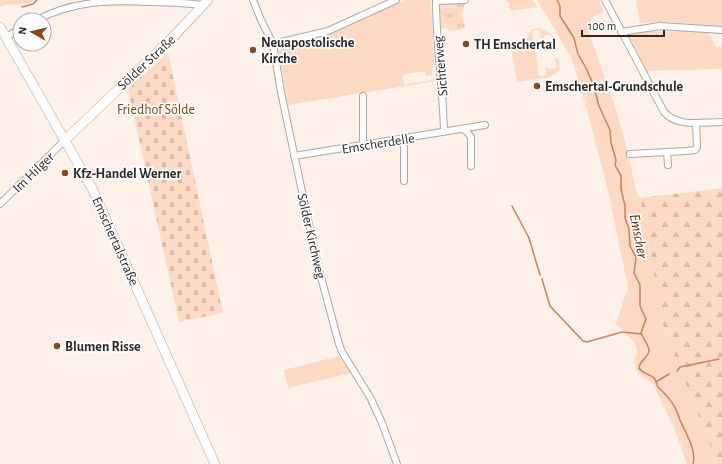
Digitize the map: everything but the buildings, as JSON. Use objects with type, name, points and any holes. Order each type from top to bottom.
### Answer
[{"type":"main road","name":"Sölder Straße","points":[[66,140],[181,30],[206,2]]},
{"type":"main road","name":"Emschertalstraße","points":[[2,33],[66,140],[92,188],[215,464]]},
{"type":"street","name":"Sölder Kirchweg","points":[[253,0],[273,44],[281,92],[318,266],[339,344],[342,352],[370,397],[379,416],[397,464]]},
{"type":"street","points":[[273,44],[328,31],[396,0]]},
{"type":"street","points":[[436,0],[465,0]]},
{"type":"street","name":"Sichterweg","points":[[436,0],[436,30],[443,98],[444,132]]},
{"type":"street","points":[[605,0],[664,112],[680,123],[722,122]]},
{"type":"street","points":[[52,13],[60,10],[91,3],[113,1],[206,2]]},
{"type":"street","points":[[621,32],[660,26],[722,30]]},
{"type":"street","points":[[2,33],[12,31]]},
{"type":"street","points":[[363,96],[363,145]]},
{"type":"street","points":[[630,154],[695,150],[697,146],[696,123]]},
{"type":"street","name":"Emscherdelle","points":[[294,156],[485,125]]},
{"type":"street","points":[[463,129],[471,137],[471,166]]},
{"type":"street","points":[[404,139],[404,181]]},
{"type":"street","name":"Im Hilger","points":[[0,204],[66,140]]},
{"type":"street","points":[[667,152],[668,165]]},
{"type":"green space","points":[[0,0],[37,0],[28,3],[0,7]]},
{"type":"green space","points":[[405,0],[431,0],[434,57],[432,75],[426,76],[425,71],[402,75],[404,85],[436,79],[436,81],[288,105],[279,51],[281,46],[334,33]]},
{"type":"green space","points":[[505,0],[533,0],[537,7],[510,11],[509,3]]},
{"type":"green space","points":[[537,0],[599,0],[604,12],[592,18],[589,33],[615,106],[628,153],[636,191],[640,198],[664,330],[718,464],[687,464],[674,428],[653,384],[636,371],[634,360],[638,352],[634,342],[616,324],[628,287],[608,191],[572,59]]},
{"type":"green space","points":[[636,0],[722,0],[722,26],[668,22],[640,23]]},
{"type":"green space","points":[[440,3],[465,3],[461,15],[466,27],[460,30],[449,31],[448,28],[441,29]]},
{"type":"green space","points":[[539,28],[552,34],[554,42],[552,42],[551,35],[541,38],[539,30],[532,31],[533,40],[512,43],[513,52],[535,48],[539,76],[546,75],[545,68],[556,68],[555,58],[559,61],[560,70],[550,77],[517,82],[510,42],[526,40],[531,30]]},
{"type":"green space","points":[[649,31],[709,32],[716,47],[722,47],[722,69],[646,71],[628,33]]},
{"type":"green space","name":"Friedhof Sölde","points":[[168,53],[223,313],[179,322],[128,89]]},
{"type":"green space","points":[[722,188],[722,464],[718,464],[664,330],[640,198]]},
{"type":"green space","points":[[339,356],[351,373],[288,388],[284,370]]},
{"type":"waterway","points":[[22,7],[33,4],[37,0]]},
{"type":"waterway","name":"Emscher","points":[[557,0],[560,6],[560,16],[574,38],[578,54],[593,84],[599,106],[610,130],[611,143],[616,160],[615,165],[621,176],[621,189],[625,206],[625,218],[629,229],[630,246],[636,257],[634,273],[640,285],[640,306],[646,319],[641,333],[649,351],[647,356],[640,363],[639,368],[642,372],[656,380],[658,387],[669,398],[677,411],[692,447],[694,459],[693,464]]},
{"type":"waterway","name":"Emscherdelle","points":[[512,206],[529,238],[540,275]]},
{"type":"waterway","name":"Emscherdelle","points":[[542,279],[550,306],[583,341],[587,342],[622,332],[641,334]]},
{"type":"waterway","points":[[677,371],[680,367],[719,359]]},
{"type":"waterway","points":[[656,382],[669,374]]},
{"type":"place","name":"TH Emschertal","points":[[466,44]]},
{"type":"place","name":"Neuapostolische Kirche","points":[[253,50]]},
{"type":"place","name":"Emschertal-Grundschule","points":[[537,86]]},
{"type":"place","name":"Kfz-Handel Werner","points":[[65,173]]},
{"type":"place","name":"Blumen Risse","points":[[57,346]]}]
